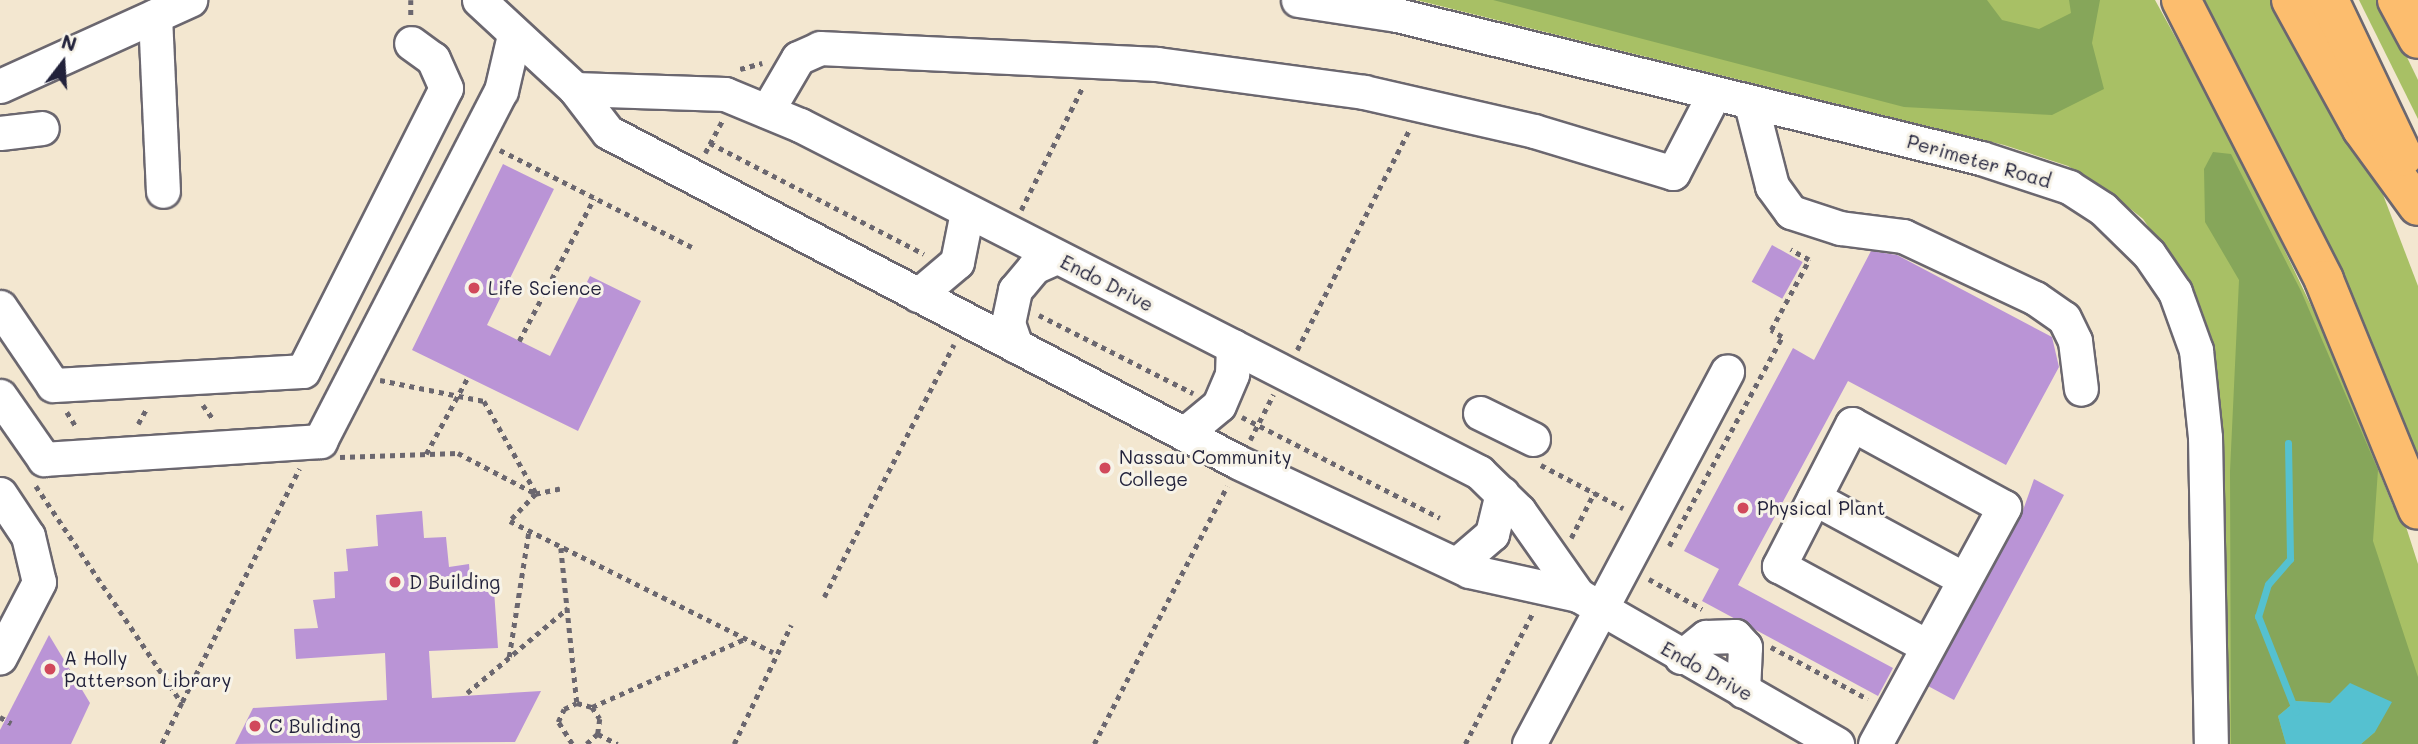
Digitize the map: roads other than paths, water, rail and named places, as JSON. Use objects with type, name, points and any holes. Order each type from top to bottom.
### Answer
[{"type":"highway","points":[[2181,0],[2309,248],[2418,510]]},
{"type":"highway","points":[[2291,0],[2362,129],[2418,206]]},
{"type":"highway","points":[[2329,0],[2418,189]]},
{"type":"highway","points":[[2398,0],[2418,39]]},
{"type":"street","points":[[0,86],[190,0]]},
{"type":"street","points":[[479,0],[575,89],[608,132],[1184,434],[1457,565],[1551,577]]},
{"type":"street","name":"Perimeter Road","points":[[1298,0],[1397,15],[1751,104],[1980,158],[2069,187],[2150,254],[2175,292],[2196,350],[2205,438],[2211,744]]},
{"type":"street","points":[[155,16],[163,191]]},
{"type":"street","points":[[0,397],[44,459],[320,441],[501,91],[514,34]]},
{"type":"street","points":[[0,307],[52,385],[303,371],[446,88],[433,59],[411,43]]},
{"type":"street","points":[[767,111],[798,58],[820,48],[1096,60],[1364,92],[1422,105],[1673,173],[1714,94]]},
{"type":"street","name":"Endo Drive","points":[[575,89],[724,94],[767,111],[1479,472],[1502,493],[1551,577],[1681,657],[1837,744]]},
{"type":"street","points":[[1751,104],[1772,186],[1791,212],[1840,228],[1903,236],[2035,298],[2063,318],[2075,341],[2081,389]]},
{"type":"street","points":[[0,133],[42,128]]},
{"type":"street","points":[[918,295],[957,262],[967,212]]},
{"type":"street","points":[[1016,346],[1008,323],[1016,290],[1034,267],[1056,257]]},
{"type":"street","points":[[1184,434],[1219,405],[1232,374],[1233,346]]},
{"type":"street","points":[[1529,744],[1589,602],[1647,521],[1727,372]]},
{"type":"street","points":[[1480,413],[1533,439]]},
{"type":"street","points":[[1875,744],[2004,507],[1852,424],[1779,566],[1927,646]]},
{"type":"street","points":[[1457,565],[1492,534],[1502,493]]},
{"type":"street","points":[[0,494],[29,536],[38,582],[0,657]]},
{"type":"street","points":[[1814,498],[1964,579]]},
{"type":"street","points":[[1681,657],[1706,637],[1735,636],[1745,647],[1742,691]]},
{"type":"water","points":[[2350,683],[2392,702],[2375,732],[2361,744],[2286,744],[2278,716],[2296,701],[2330,703]]},
{"type":"waterway","points":[[2288,443],[2290,559],[2268,584],[2258,616],[2296,712]]},
{"type":"place","name":"Life Science","points":[[474,288]]},
{"type":"place","name":"Nassau Community College","points":[[1105,468]]},
{"type":"place","name":"Physical Plant","points":[[1743,508]]},
{"type":"place","name":"D Building","points":[[395,582]]},
{"type":"place","name":"A Holly Patterson Library","points":[[50,669]]},
{"type":"place","name":"C Buliding","points":[[255,726]]}]
